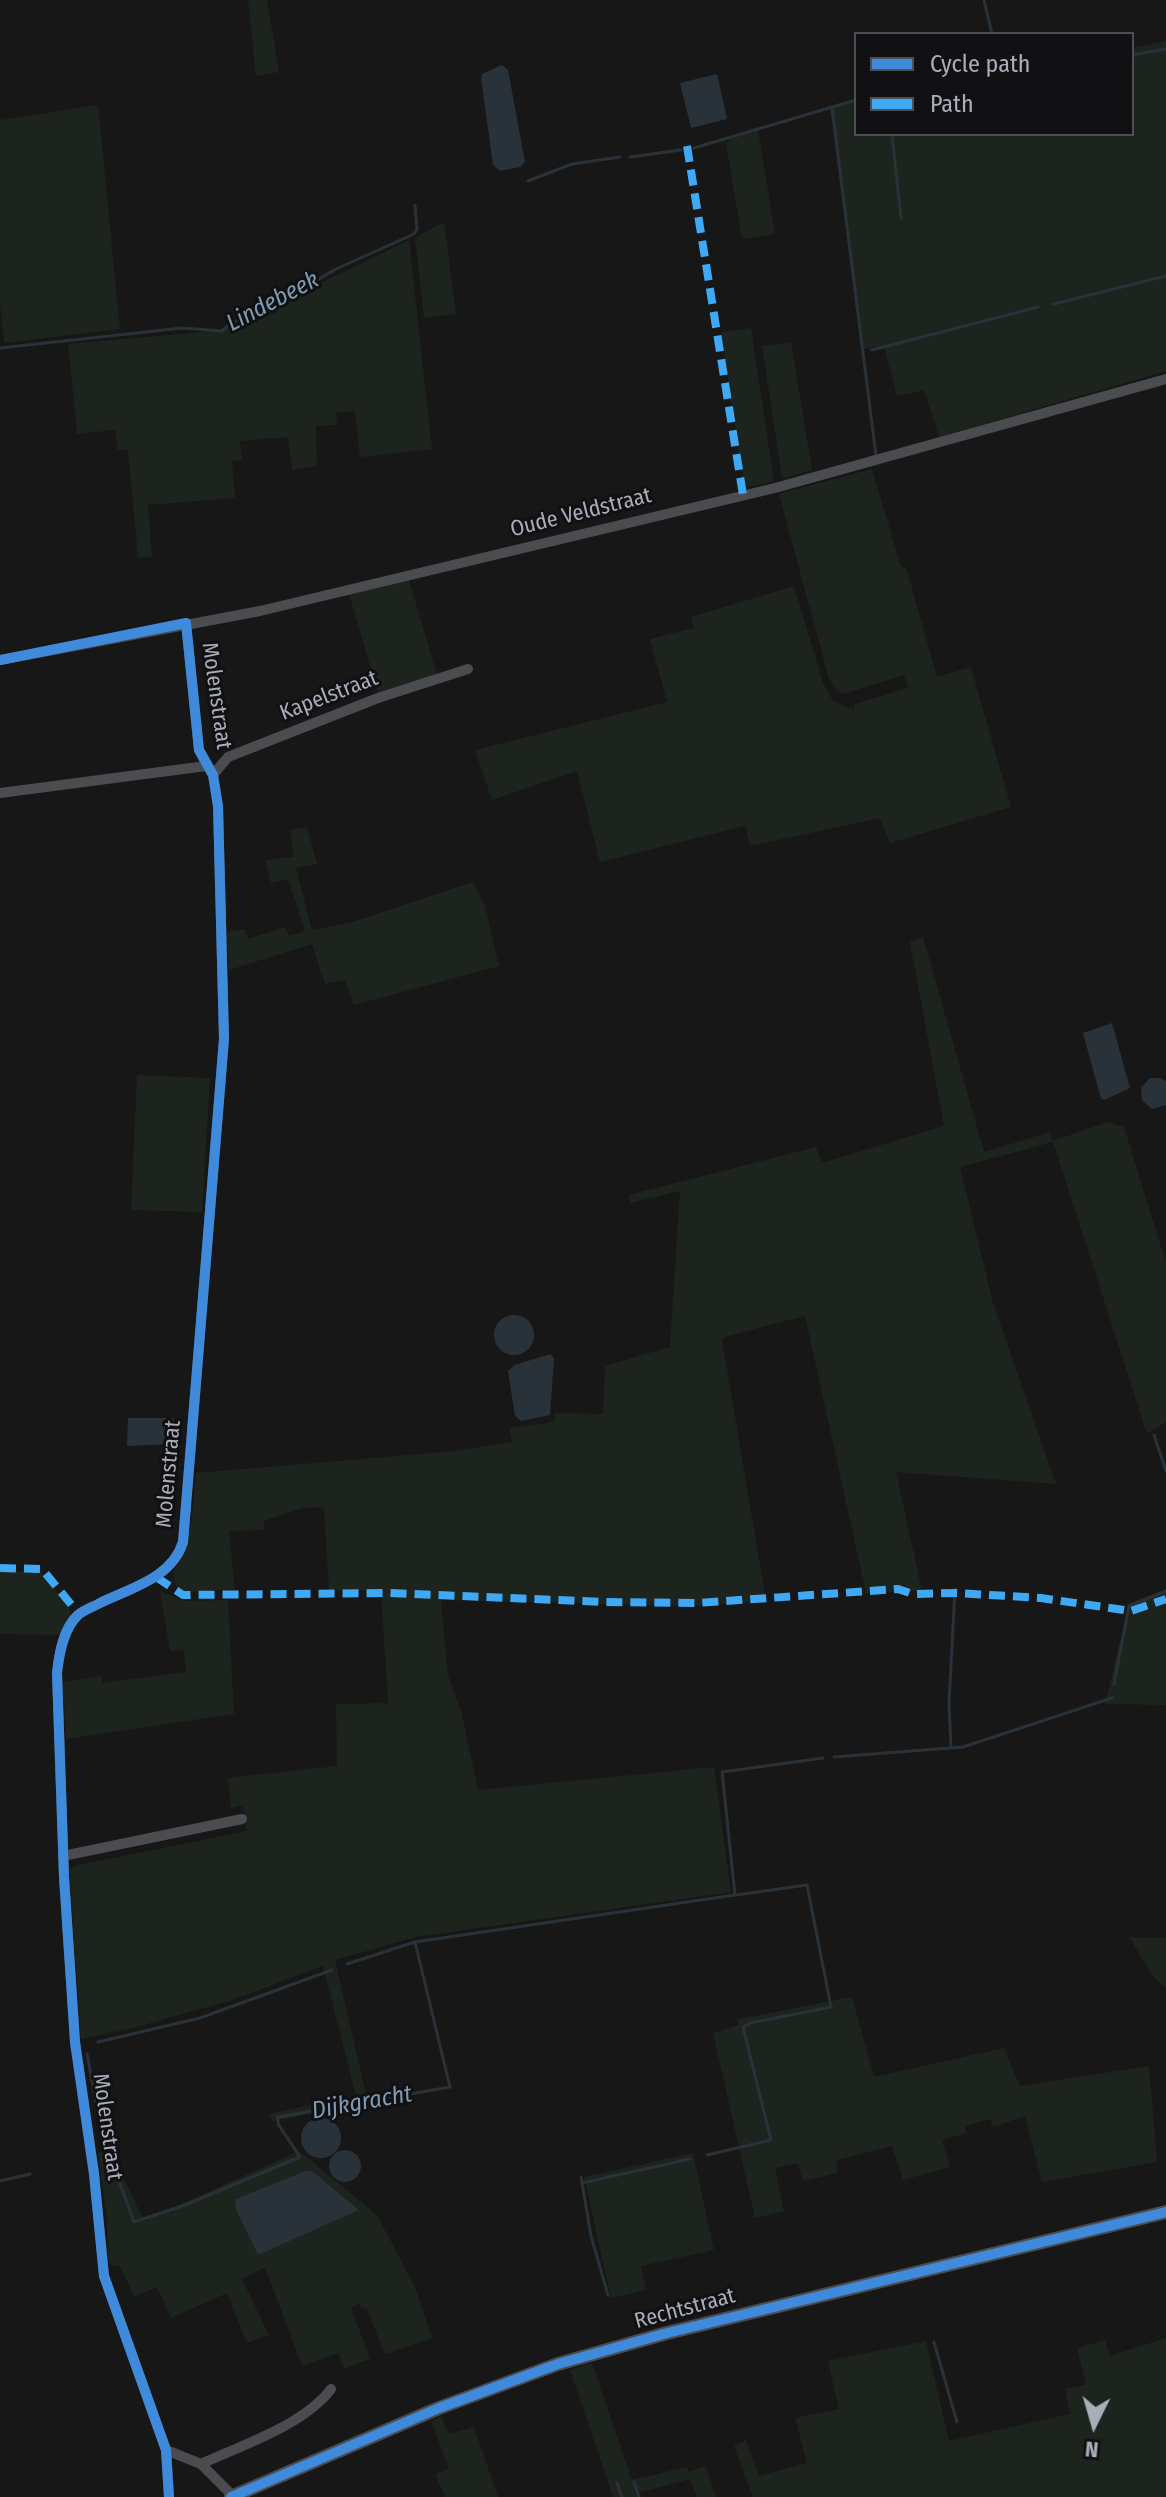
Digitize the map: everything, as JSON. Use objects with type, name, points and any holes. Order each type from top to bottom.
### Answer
[{"type":"street","name":"Oude Veldstraat","points":[[0,660],[260,611],[783,486],[1166,379]]},
{"type":"street","name":"Molenstraat","points":[[169,2497],[166,2450],[104,2276],[94,2174],[75,2042],[63,1856],[57,1673],[63,1642],[79,1614],[156,1577],[179,1556],[183,1542],[224,1039],[218,806],[209,770],[199,750],[186,623]]},
{"type":"street","name":"Kapelstraat","points":[[209,770],[228,757],[378,698],[468,669]]},
{"type":"street","points":[[0,793],[209,770]]},
{"type":"street","points":[[63,1856],[242,1819]]},
{"type":"street","name":"Rechtstraat","points":[[232,2496],[439,2408],[558,2364],[667,2333],[1166,2212]]},
{"type":"street","points":[[201,2464],[295,2419],[320,2403],[331,2389]]},
{"type":"street","points":[[166,2450],[201,2464],[232,2496]]},
{"type":"shaded area","points":[[248,0],[267,0],[279,72],[256,76]]},
{"type":"shaded area","points":[[1166,41],[1166,371],[939,437],[924,390],[897,396],[884,346],[861,349],[830,108],[854,102],[854,136],[1134,136],[1134,48]]},
{"type":"shaded area","points":[[502,65],[508,70],[525,162],[520,167],[500,171],[493,165],[481,78],[482,74]]},
{"type":"shaded area","points":[[717,74],[727,119],[691,128],[680,83]]},
{"type":"shaded area","points":[[98,105],[120,329],[4,343],[0,304],[0,120]]},
{"type":"shaded area","points":[[758,130],[775,234],[742,239],[726,143],[736,134]]},
{"type":"shaded area","points":[[444,222],[456,314],[424,318],[415,238]]},
{"type":"shaded area","points":[[409,240],[432,449],[360,457],[355,411],[336,413],[337,425],[316,426],[317,466],[292,470],[288,437],[240,441],[242,460],[232,461],[235,498],[148,505],[152,557],[138,558],[128,450],[118,450],[115,430],[77,434],[68,344],[224,330]]},
{"type":"shaded area","points":[[751,328],[774,481],[744,488],[721,332]]},
{"type":"shaded area","points":[[791,342],[812,470],[782,478],[762,346]]},
{"type":"shaded area","points":[[872,469],[901,567],[906,567],[937,677],[971,667],[1011,807],[890,843],[880,818],[750,846],[745,826],[600,862],[577,771],[492,800],[475,750],[667,702],[650,639],[694,628],[691,617],[794,586],[823,683],[833,701],[854,710],[855,704],[908,688],[904,675],[843,694],[829,679],[779,494]]},
{"type":"shaded area","points":[[409,580],[437,675],[378,693],[349,594]]},
{"type":"shaded area","points":[[307,827],[317,864],[296,868],[312,930],[353,922],[473,882],[485,906],[499,966],[354,1005],[345,980],[325,984],[312,944],[229,970],[227,932],[245,929],[248,939],[285,927],[289,936],[305,931],[288,879],[271,883],[265,860],[294,857],[290,830]]},
{"type":"shaded area","points":[[923,937],[984,1152],[1050,1132],[1053,1141],[1108,1122],[1124,1127],[1166,1263],[1166,1422],[1147,1434],[1053,1142],[960,1167],[993,1303],[1056,1484],[896,1472],[922,1591],[866,1593],[805,1316],[722,1340],[766,1601],[697,1606],[441,1600],[448,1675],[462,1714],[478,1790],[714,1767],[731,1892],[416,1937],[335,1960],[368,2103],[273,2121],[269,2114],[356,2096],[323,1966],[229,2001],[81,2039],[69,1869],[247,1831],[243,1805],[231,1808],[228,1778],[337,1766],[336,1704],[388,1703],[381,1591],[329,1590],[324,1507],[302,1508],[264,1521],[264,1530],[229,1531],[235,1589],[187,1592],[176,1586],[173,1572],[188,1537],[196,1473],[455,1451],[512,1442],[509,1428],[548,1423],[555,1420],[555,1413],[603,1414],[605,1366],[670,1347],[680,1191],[630,1203],[629,1195],[816,1147],[822,1163],[944,1126],[910,942]]},
{"type":"shaded area","points":[[1112,1023],[1130,1088],[1104,1100],[1101,1099],[1083,1033]]},
{"type":"shaded area","points":[[137,1075],[210,1078],[202,1212],[131,1210]]},
{"type":"shaded area","points":[[1150,1078],[1166,1081],[1166,1105],[1152,1109],[1142,1100],[1141,1088]]},
{"type":"shaded area","points":[[514,1315],[528,1321],[534,1335],[528,1349],[514,1355],[500,1349],[494,1335],[500,1321]]},
{"type":"shaded area","points":[[550,1354],[554,1358],[550,1415],[521,1421],[515,1416],[508,1371],[515,1365]]},
{"type":"shaded area","points":[[128,1418],[174,1418],[172,1444],[127,1446]]},
{"type":"shaded area","points":[[0,1571],[42,1572],[71,1615],[59,1635],[0,1634]]},
{"type":"shaded area","points":[[1166,1590],[1166,1705],[1105,1704],[1129,1603]]},
{"type":"shaded area","points":[[160,1591],[185,1601],[228,1600],[234,1714],[66,1739],[63,1682],[101,1676],[102,1683],[186,1672],[184,1650],[170,1651]]},
{"type":"shaded area","points":[[1129,1937],[1166,1938],[1166,1988],[1153,1976]]},
{"type":"shaded area","points":[[852,1997],[874,2077],[1004,2048],[1020,2086],[1149,2066],[1157,2162],[1042,2182],[1025,2116],[993,2127],[990,2119],[965,2126],[966,2133],[942,2140],[950,2167],[903,2180],[892,2146],[837,2160],[837,2173],[803,2181],[798,2163],[775,2168],[784,2211],[755,2218],[713,2033],[739,2025],[738,2019]]},
{"type":"shaded area","points":[[321,2118],[335,2124],[341,2138],[335,2152],[321,2158],[307,2152],[301,2138],[307,2124]]},
{"type":"shaded area","points":[[104,2148],[112,2153],[144,2221],[299,2151],[377,2215],[415,2287],[432,2338],[385,2354],[366,2307],[361,2308],[359,2303],[351,2307],[370,2359],[344,2369],[338,2353],[302,2366],[265,2267],[242,2279],[269,2335],[247,2343],[227,2293],[171,2318],[157,2287],[134,2297],[120,2266],[111,2265],[108,2259],[107,2218],[98,2154]]},
{"type":"shaded area","points":[[345,2150],[356,2155],[361,2166],[356,2177],[345,2182],[334,2177],[329,2166],[334,2155]]},
{"type":"shaded area","points":[[693,2153],[714,2250],[641,2266],[646,2290],[611,2298],[584,2177]]},
{"type":"shaded area","points":[[312,2171],[359,2210],[258,2255],[235,2207],[236,2199]]},
{"type":"shaded area","points":[[1166,2338],[1166,2497],[753,2497],[734,2446],[746,2440],[759,2476],[807,2463],[795,2418],[839,2409],[828,2361],[926,2341],[949,2441],[1070,2414],[1065,2389],[1086,2385],[1077,2348],[1105,2340],[1110,2356]]},
{"type":"shaded area","points":[[592,2363],[632,2480],[687,2467],[689,2472],[706,2466],[716,2497],[697,2497],[690,2479],[637,2493],[637,2497],[613,2497],[570,2370]]},
{"type":"shaded area","points":[[441,2416],[449,2434],[474,2427],[498,2497],[445,2497],[435,2474],[449,2469],[431,2421]]},
{"type":"waterway","points":[[984,0],[992,32]]},
{"type":"waterway","name":"Lindebeek","points":[[1134,55],[1166,49]]},
{"type":"waterway","name":"Lindebeek","points":[[694,148],[854,101]]},
{"type":"waterway","points":[[832,107],[876,456]]},
{"type":"waterway","points":[[892,136],[901,218]]},
{"type":"waterway","name":"Lindebeek","points":[[630,157],[681,150]]},
{"type":"waterway","name":"Lindebeek","points":[[528,181],[572,164],[620,157]]},
{"type":"waterway","name":"Lindebeek","points":[[0,348],[182,328],[222,331],[336,269],[414,234],[417,229],[415,205]]},
{"type":"waterway","points":[[1054,304],[1166,276]]},
{"type":"waterway","points":[[872,350],[1038,307]]},
{"type":"waterway","points":[[1154,1435],[1166,1471]]},
{"type":"waterway","points":[[951,1748],[949,1703],[955,1589]]},
{"type":"waterway","points":[[1114,1684],[1129,1606],[1166,1591]]},
{"type":"waterway","points":[[834,1757],[963,1747],[1112,1698]]},
{"type":"waterway","name":"Dijkgracht","points":[[102,2159],[112,2162],[134,2222],[185,2205],[300,2157],[278,2124],[278,2117],[450,2087],[415,1942],[735,1895],[722,1772],[823,1758]]},
{"type":"waterway","points":[[707,2155],[771,2140],[743,2027],[831,2007],[807,1885],[736,1895]]},
{"type":"waterway","points":[[347,1964],[415,1942]]},
{"type":"waterway","points":[[98,2042],[200,2018],[332,1970]]},
{"type":"waterway","points":[[87,2054],[107,2160]]},
{"type":"waterway","points":[[582,2183],[690,2159]]},
{"type":"waterway","name":"Dijkgracht","points":[[0,2181],[30,2174]]},
{"type":"waterway","name":"Dijkgracht","points":[[581,2177],[591,2236],[608,2295]]},
{"type":"waterway","points":[[934,2342],[957,2422]]},
{"type":"waterway","name":"Dijkgracht","points":[[634,2482],[639,2497]]},
{"type":"waterway","points":[[617,2483],[622,2497]]},
{"type":"marked path","points":[[687,146],[743,495]]},
{"type":"marked path","points":[[0,1568],[42,1569],[79,1614]]},
{"type":"marked path","points":[[156,1577],[183,1595],[390,1593],[697,1603],[898,1589],[913,1594],[1041,1598],[1131,1611],[1166,1599]]},
{"type":"cycle path","points":[[0,660],[186,623],[199,750],[213,775],[218,806],[224,1039],[183,1542],[170,1565],[160,1573],[78,1615],[65,1634],[57,1673],[64,1877],[75,2042],[94,2174],[104,2276],[166,2450],[169,2497]]},
{"type":"cycle path","points":[[231,2497],[439,2408],[558,2364],[667,2333],[1166,2212]]}]
